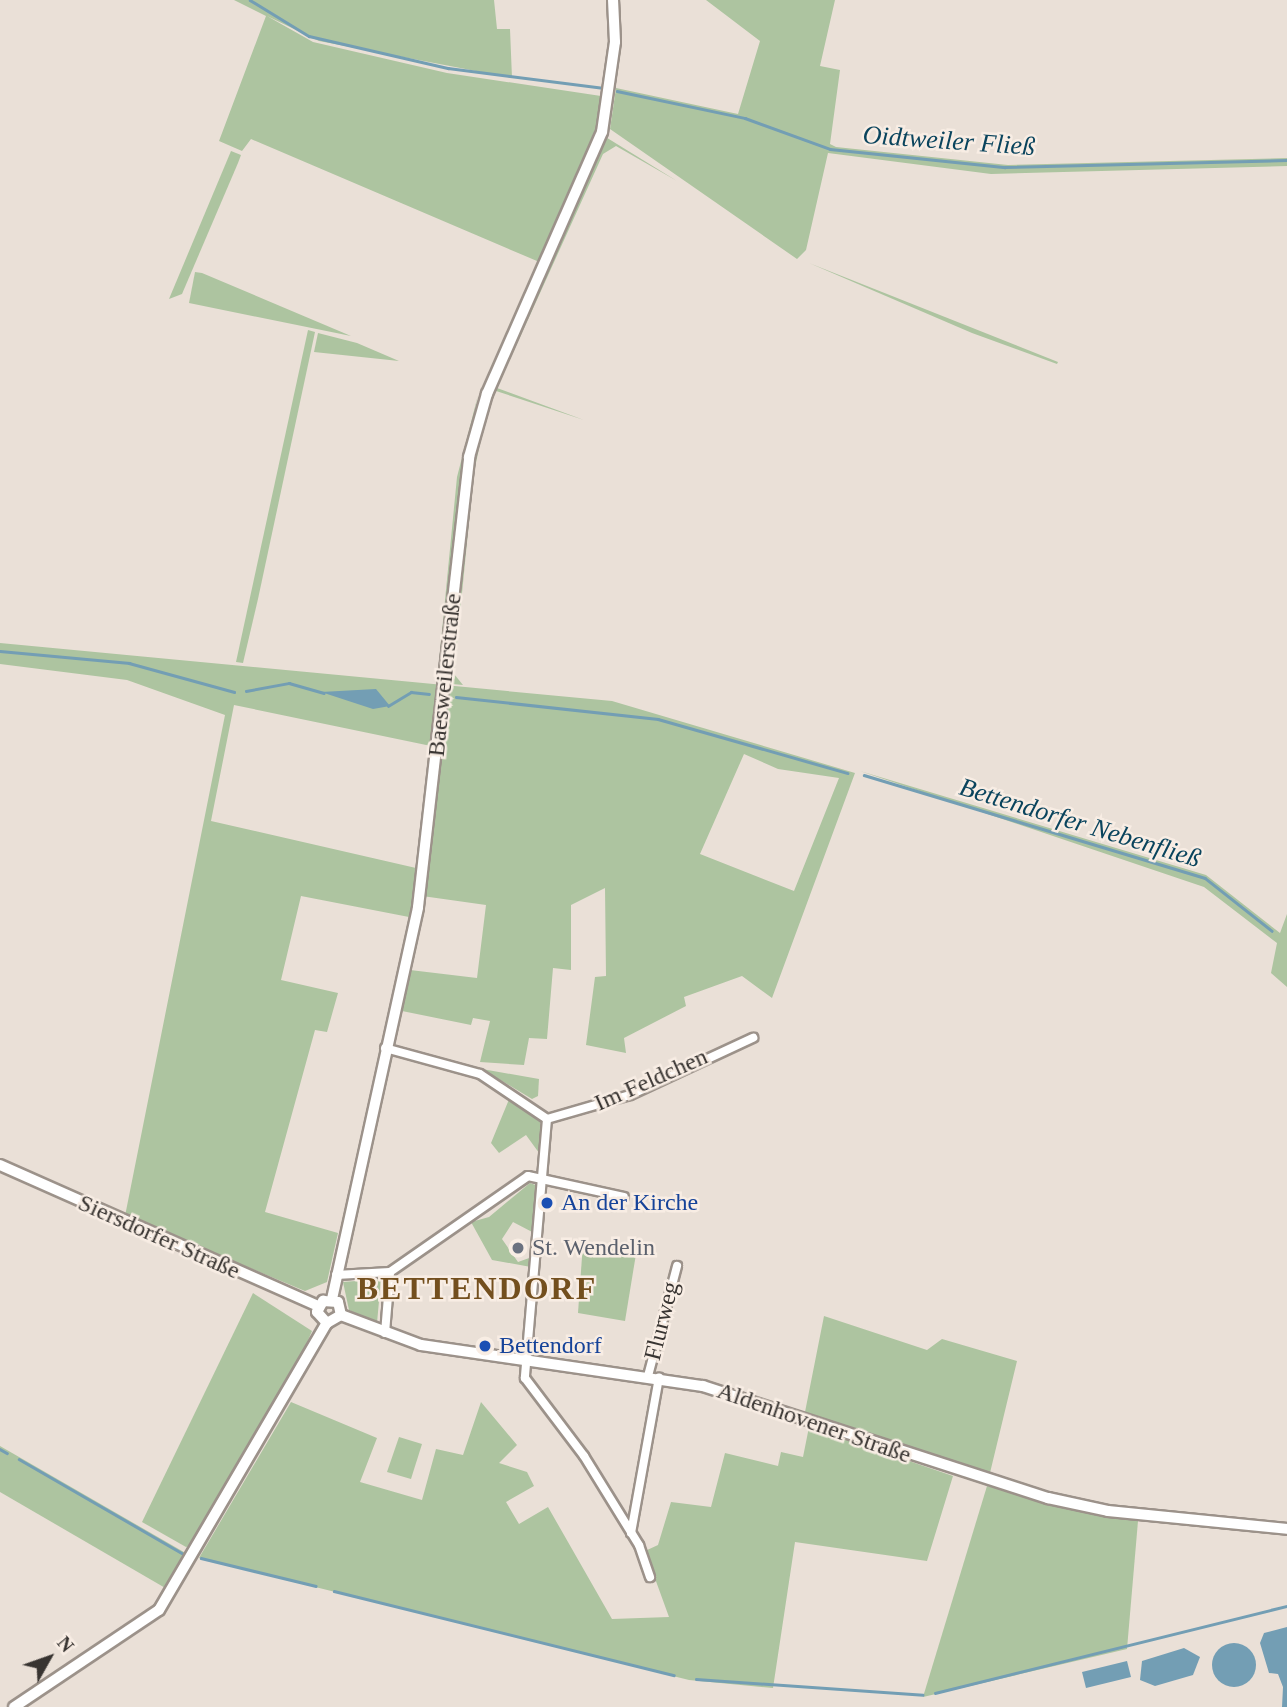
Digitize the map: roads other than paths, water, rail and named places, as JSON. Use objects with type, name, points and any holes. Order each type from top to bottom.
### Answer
[{"type":"main road","points":[[14,1707],[159,1610],[327,1323],[341,1315],[332,1299],[318,1306],[327,1323]]},
{"type":"main road","name":"Aldenhovener Straße","points":[[341,1315],[421,1345],[524,1357],[653,1377],[1048,1498],[1119,1513],[1287,1529]]},
{"type":"street","name":"Baesweilerstraße","points":[[332,1299],[427,851],[475,430],[586,179],[609,93],[613,0]]},
{"type":"street","name":"Im Feldchen","points":[[547,1119],[630,1095],[753,1038]]},
{"type":"street","points":[[384,1048],[480,1073],[547,1119],[545,1176],[524,1357],[525,1378],[584,1456],[631,1533],[650,1577]]},
{"type":"street","name":"Siersdorfer Straße","points":[[0,1165],[318,1306]]},
{"type":"street","points":[[336,1275],[390,1272],[528,1175],[545,1176],[624,1197]]},
{"type":"street","name":"Flurweg","points":[[631,1533],[653,1377],[677,1266]]},
{"type":"street","points":[[385,1333],[390,1272]]},
{"type":"water","points":[[376,689],[390,706],[373,709],[321,692]]},
{"type":"water","points":[[1287,1627],[1287,1707],[1282,1707],[1283,1687],[1278,1674],[1269,1673],[1260,1643],[1264,1633]]},
{"type":"water","points":[[1234,1643],[1249,1650],[1256,1665],[1249,1680],[1234,1687],[1219,1680],[1212,1665],[1219,1650]]},
{"type":"water","points":[[1184,1648],[1200,1657],[1193,1675],[1155,1686],[1140,1680],[1142,1661]]},
{"type":"water","points":[[1127,1661],[1131,1677],[1086,1688],[1082,1672]]},
{"type":"waterway","name":"Oidtweiler Fließ","points":[[250,0],[309,36],[448,68],[604,88]]},
{"type":"waterway","name":"Oidtweiler Fließ","points":[[617,91],[745,118],[830,149],[1005,167],[1287,160]]},
{"type":"waterway","name":"Bettendorfer Nebenfließ","points":[[0,651],[129,663],[234,692]]},
{"type":"waterway","name":"Bettendorfer Nebenfließ","points":[[246,691],[289,683],[324,693]]},
{"type":"waterway","name":"Bettendorfer Nebenfließ","points":[[388,706],[411,692],[429,694]]},
{"type":"waterway","name":"Bettendorfer Nebenfließ","points":[[456,697],[658,719],[847,773]]},
{"type":"waterway","name":"Bettendorfer Nebenfließ","points":[[864,775],[1205,878],[1272,931]]},
{"type":"waterway","points":[[0,1449],[7,1453]]},
{"type":"waterway","points":[[19,1459],[185,1555]]},
{"type":"waterway","points":[[201,1558],[316,1586]]},
{"type":"waterway","points":[[334,1591],[674,1675]]},
{"type":"waterway","points":[[935,1693],[1287,1606]]},
{"type":"waterway","points":[[696,1679],[922,1695]]},
{"type":"place","name":"An der Kirche","points":[[547,1203]]},
{"type":"place","name":"St. Wendelin","points":[[518,1248]]},
{"type":"place","name":"Bettendorf","points":[[485,1346]]},
{"type":"district","name":"BETTENDORF","points":[[477,1288]]}]
